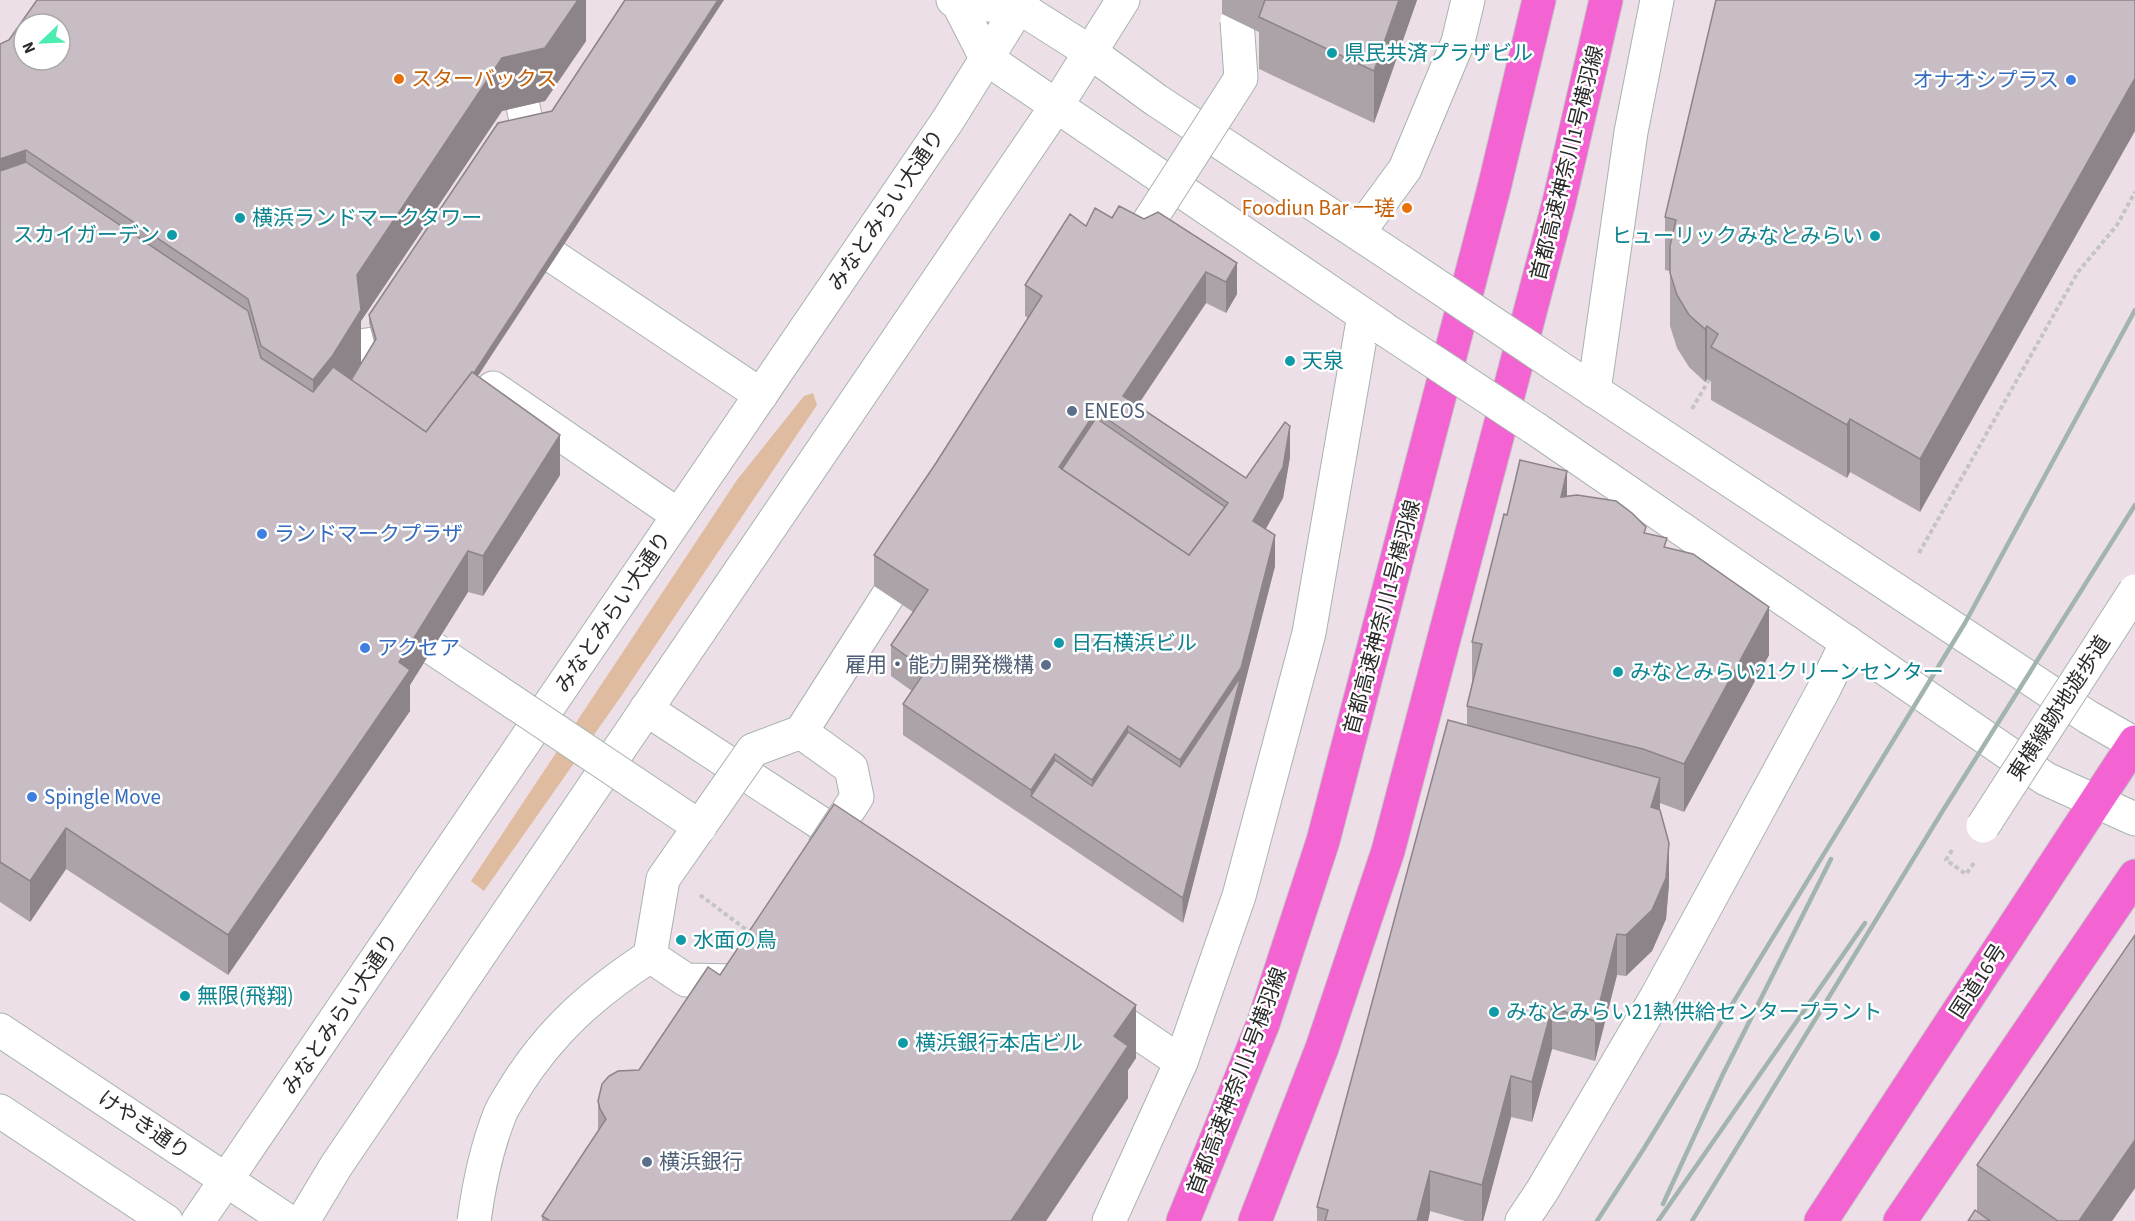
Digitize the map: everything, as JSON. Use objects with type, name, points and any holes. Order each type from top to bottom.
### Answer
[{"type":"highway","name":"首都高速神奈川1号横羽線","points":[[1183,1221],[1263,1024],[1323,841],[1494,188],[1539,0]]},
{"type":"highway","name":"首都高速神奈川1号横羽線","points":[[1255,1221],[1322,1048],[1388,851],[1559,202],[1606,0]]},
{"type":"highway","name":"国道16号","points":[[1821,1221],[2135,743]]},
{"type":"highway","points":[[1900,1221],[2135,876]]},
{"type":"street","points":[[303,1221],[336,1166],[1056,105],[1123,0]]},
{"type":"street","points":[[1358,233],[1405,169],[1458,42],[1468,0]]},
{"type":"street","points":[[1594,390],[1631,132],[1657,0]]},
{"type":"street","points":[[2135,743],[2078,711],[1156,100],[1021,3],[956,2],[986,58],[1374,322],[1536,429],[2046,779],[2135,819]]},
{"type":"street","name":"みなとみらい大通り","points":[[198,1221],[948,120],[1021,3]]},
{"type":"street","points":[[1110,269],[1127,255],[1240,78],[1244,11]]},
{"type":"street","points":[[497,264],[544,190],[523,106]]},
{"type":"street","points":[[507,296],[539,247],[760,395]]},
{"type":"street","points":[[1109,1221],[1181,1062],[1239,896],[1309,633],[1374,322]]},
{"type":"street","points":[[359,346],[442,346]]},
{"type":"street","points":[[470,372],[678,515]]},
{"type":"street","points":[[474,1221],[482,1168],[501,1112],[531,1062],[571,1016],[608,984],[650,956],[663,879],[753,750],[801,732],[930,531]]},
{"type":"street","name":"東横線跡地遊歩道","points":[[1989,829],[2135,591]]},
{"type":"street","points":[[1522,1221],[1657,996],[1847,642]]},
{"type":"street","points":[[434,649],[700,828]]},
{"type":"street","points":[[646,709],[885,866]]},
{"type":"street","points":[[801,732],[850,768],[857,797],[806,874]]},
{"type":"street","points":[[650,956],[687,980],[735,981],[762,941]]},
{"type":"street","points":[[1072,989],[1181,1062]]},
{"type":"street","name":"けやき通り","points":[[0,1030],[288,1221]]},
{"type":"street","points":[[0,1111],[166,1221]]},
{"type":"path","points":[[1919,553],[2078,272],[2117,225],[2135,192]]},
{"type":"path","points":[[1689,415],[1711,378],[1708,376]]},
{"type":"path","points":[[700,896],[762,941]]},
{"type":"shaded area","points":[[813,393],[817,405],[622,695],[484,891],[471,881],[737,480],[804,396]]},
{"type":"building","name":"横浜ランドマークタワー","points":[[37,0],[578,0],[545,48],[502,58],[357,275],[361,310],[333,355],[313,380],[261,346],[248,299],[26,150],[0,159],[0,44],[9,40],[12,36],[12,72],[72,72],[72,12],[29,12]]},
{"type":"building","points":[[625,0],[718,0],[474,373],[472,372],[426,432],[351,380],[376,339],[369,315],[498,123],[552,111]]},
{"type":"building","points":[[1265,0],[1399,0],[1374,71],[1259,17]]},
{"type":"building","name":"ヒューリックみなとみらい","points":[[1716,0],[2135,0],[2135,78],[1920,459],[1850,419],[1847,425],[1711,347],[1718,334],[1707,326],[1705,329],[1689,315],[1677,295],[1670,273],[1670,246],[1676,220],[1665,217]]},
{"type":"building","name":"ランドマークプラザ","points":[[26,162],[248,311],[261,358],[313,392],[333,367],[426,432],[472,372],[560,435],[483,556],[468,551],[399,662],[410,670],[228,935],[66,828],[30,881],[0,862],[0,171]]},
{"type":"building","points":[[1119,206],[1144,219],[1158,212],[1237,263],[1226,282],[1206,272],[1123,396],[1246,478],[1285,422],[1290,426],[1283,467],[1253,521],[1275,535],[1241,668],[1180,760],[1128,726],[1092,780],[1055,754],[1031,790],[903,704],[926,670],[891,645],[928,590],[874,555],[936,463],[1042,296],[1025,285],[1070,214],[1086,226],[1095,208],[1112,218]],"holes":[[[1096,411],[1228,503],[1189,555],[1059,467]]]},
{"type":"building","points":[[1096,418],[1225,507],[1189,555],[1062,469]]},
{"type":"building","name":"みなとみらい21クリーンセンター","points":[[1520,460],[1567,471],[1561,497],[1577,495],[1616,501],[1646,527],[1644,533],[1667,538],[1664,547],[1693,554],[1769,607],[1684,764],[1643,749],[1467,706],[1482,644],[1472,642]]},
{"type":"building","points":[[1241,676],[1183,898],[1031,796],[1055,760],[1092,786],[1128,732],[1180,767]]},
{"type":"building","name":"みなとみらい21熱供給センタープラント","points":[[1448,720],[1660,778],[1651,807],[1660,810],[1669,843],[1666,878],[1652,910],[1626,935],[1617,934],[1595,1021],[1552,1008],[1532,1082],[1511,1076],[1482,1185],[1430,1171],[1417,1221],[1325,1221],[1328,1210],[1317,1207]]},
{"type":"building","name":"横浜銀行本店ビル","points":[[834,804],[1136,1005],[1114,1036],[1128,1046],[1011,1221],[550,1221],[542,1216],[606,1119],[598,1101],[602,1084],[618,1071],[639,1070],[708,967],[720,975]]},
{"type":"building","points":[[2135,935],[2135,1140],[2079,1221],[2058,1221],[1977,1165]]},
{"type":"building","points":[[1975,1210],[1990,1221],[1968,1221]]},
{"type":"railway","points":[[1597,1221],[1643,1150],[1965,623],[2135,310]]},
{"type":"railway","points":[[1692,1221],[1942,812],[2135,505]]},
{"type":"railway","points":[[1663,1204],[1723,1074],[1831,859]]},
{"type":"railway","points":[[1658,1221],[1865,923]]},
{"type":"place","name":"県民共済プラザビル","points":[[1332,53]]},
{"type":"place","name":"スターバックス","points":[[399,79]]},
{"type":"place","name":"オナオシプラス","points":[[2071,80]]},
{"type":"place","name":"Foodiun Bar 一瑳","points":[[1407,208]]},
{"type":"place","name":"横浜ランドマークタワー","points":[[240,218]]},
{"type":"place","name":"スカイガーデン","points":[[172,235]]},
{"type":"place","name":"ヒューリックみなとみらい","points":[[1875,236]]},
{"type":"place","name":"天泉","points":[[1290,361]]},
{"type":"place","name":"ENEOS","points":[[1072,411]]},
{"type":"place","name":"ランドマークプラザ","points":[[262,534]]},
{"type":"place","name":"日石横浜ビル","points":[[1059,643]]},
{"type":"place","name":"アクセア","points":[[365,648]]},
{"type":"place","name":"雇用・能力開発機構","points":[[1046,665]]},
{"type":"place","name":"みなとみらい21クリーンセンター","points":[[1618,672]]},
{"type":"place","name":"Spingle Move","points":[[32,797]]},
{"type":"place","name":"水面の鳥","points":[[681,940]]},
{"type":"place","name":"無限(飛翔)","points":[[185,996]]},
{"type":"place","name":"みなとみらい21熱供給センタープラント","points":[[1494,1012]]},
{"type":"place","name":"横浜銀行本店ビル","points":[[903,1043]]},
{"type":"place","name":"横浜銀行","points":[[647,1162]]}]
